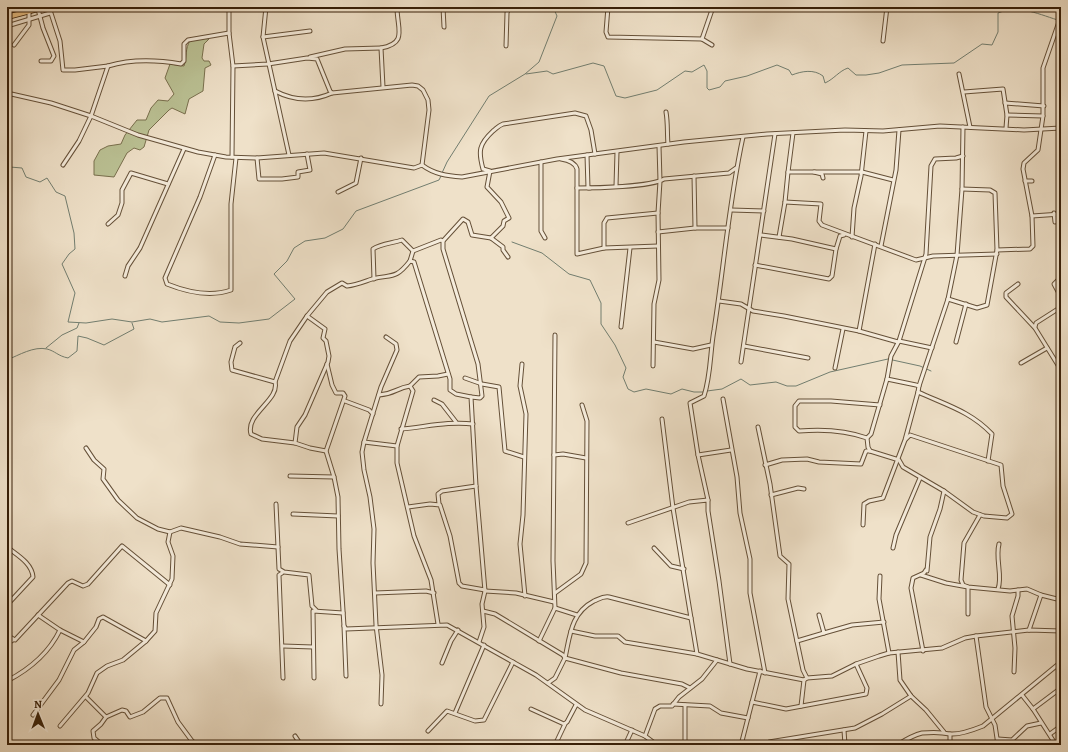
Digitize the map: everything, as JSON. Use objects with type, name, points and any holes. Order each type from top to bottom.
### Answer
[{"type":"main road","points":[[7,12],[45,7]]},
{"type":"street","points":[[49,7],[60,41],[63,70],[108,66],[122,62],[162,61],[181,64],[184,61],[184,44],[188,40],[229,34]]},
{"type":"street","points":[[216,155],[200,197],[165,278],[167,284],[197,293],[232,290],[231,204],[234,157],[234,66],[229,34],[229,7]]},
{"type":"street","points":[[266,7],[264,37],[268,64],[288,155]]},
{"type":"street","points":[[234,66],[268,64],[307,58],[345,49],[381,48],[394,45],[399,37],[397,7]]},
{"type":"street","points":[[443,7],[444,27]]},
{"type":"street","points":[[506,46],[508,7]]},
{"type":"street","points":[[608,7],[606,32],[608,37],[702,39],[712,45]]},
{"type":"street","points":[[702,39],[713,7]]},
{"type":"street","points":[[883,41],[886,7]]},
{"type":"street","points":[[14,45],[29,25],[27,9]]},
{"type":"street","points":[[38,9],[39,17],[54,56],[51,61],[41,61]]},
{"type":"street","points":[[7,26],[29,18],[39,17],[50,13]]},
{"type":"street","points":[[785,202],[820,204],[819,221],[822,225],[844,235],[881,246],[916,260],[933,256],[1032,248],[1032,216],[1025,182],[1024,163],[1038,150],[1044,106],[1044,68],[1061,17]]},
{"type":"street","points":[[264,37],[310,31]]},
{"type":"street","points":[[381,48],[383,87]]},
{"type":"street","points":[[307,58],[317,59],[332,93]]},
{"type":"street","points":[[63,165],[79,141],[91,116],[108,66]]},
{"type":"street","points":[[959,74],[964,92],[970,127]]},
{"type":"street","points":[[275,91],[297,100],[332,93],[383,87],[418,86],[426,95],[429,110],[422,165]]},
{"type":"street","points":[[964,92],[1003,89],[1007,115],[1006,128]]},
{"type":"street","points":[[7,92],[91,116],[138,135],[184,149],[216,155],[257,158],[307,154],[334,154],[408,168],[414,168],[422,165],[438,174],[462,177],[557,159],[668,144],[775,134],[899,130],[940,126],[1040,130],[1061,128]]},
{"type":"street","points":[[1005,103],[1044,106]]},
{"type":"street","points":[[666,112],[669,128],[667,136],[668,144]]},
{"type":"street","points":[[490,171],[483,169],[479,150],[486,136],[497,126],[503,124],[574,113],[582,114],[586,116],[591,130],[594,154]]},
{"type":"street","points":[[1007,115],[1043,116]]},
{"type":"street","points":[[863,525],[864,504],[869,501],[883,498],[898,460],[905,440],[919,386],[948,299],[957,255],[962,189],[963,127]]},
{"type":"street","points":[[881,246],[898,155],[899,130]]},
{"type":"street","points":[[852,237],[854,208],[862,172],[866,131]]},
{"type":"street","points":[[779,237],[794,133]]},
{"type":"street","points":[[741,362],[775,134]]},
{"type":"street","points":[[730,664],[720,581],[708,511],[708,500],[698,455],[690,402],[705,395],[706,390],[736,168],[743,137]]},
{"type":"street","points":[[653,366],[654,304],[659,280],[659,146]]},
{"type":"street","points":[[125,276],[128,266],[140,248],[184,149]]},
{"type":"street","points":[[616,186],[617,152]]},
{"type":"street","points":[[257,158],[258,179],[282,179],[298,177],[298,172],[310,170],[307,154]]},
{"type":"street","points":[[587,155],[588,188],[590,188]]},
{"type":"street","points":[[338,192],[356,183],[361,158]]},
{"type":"street","points":[[766,465],[782,460],[807,459],[819,462],[861,464],[868,447],[868,438],[871,434],[880,405],[887,379],[889,362],[899,341],[924,258],[931,166],[935,159],[963,158]]},
{"type":"street","points":[[557,159],[569,160],[576,166],[577,254],[604,248],[658,246]]},
{"type":"street","points":[[541,162],[541,231],[545,238]]},
{"type":"street","points":[[577,188],[616,186],[660,181],[664,179],[729,173],[736,168]]},
{"type":"street","points":[[490,171],[487,188],[501,202],[509,218],[504,221],[503,226],[491,238]]},
{"type":"street","points":[[788,172],[862,172],[893,180]]},
{"type":"street","points":[[814,172],[822,174],[823,178]]},
{"type":"street","points":[[108,224],[118,215],[122,203],[122,190],[130,173],[168,184]]},
{"type":"street","points":[[694,176],[695,228]]},
{"type":"street","points":[[1025,182],[1032,180]]},
{"type":"street","points":[[948,299],[977,308],[987,305],[997,252],[995,193],[990,190],[962,189]]},
{"type":"street","points":[[731,210],[764,212]]},
{"type":"street","points":[[604,248],[604,223],[607,218],[658,212]]},
{"type":"street","points":[[1032,216],[1054,213],[1061,214]]},
{"type":"street","points":[[1054,213],[1055,222]]},
{"type":"street","points":[[410,261],[414,262],[448,374],[450,390],[452,392],[480,398],[482,396],[482,384],[478,364],[443,249],[443,241],[462,218],[468,222],[472,235],[491,238],[503,247],[508,257]]},
{"type":"street","points":[[658,232],[695,228],[728,228]]},
{"type":"street","points":[[761,235],[779,237],[836,249]]},
{"type":"street","points":[[755,265],[829,279],[832,276],[836,249],[840,236],[844,235]]},
{"type":"street","points":[[374,279],[373,249],[378,246],[402,240],[412,251]]},
{"type":"street","points":[[412,251],[441,240],[443,241]]},
{"type":"street","points":[[859,331],[875,244]]},
{"type":"street","points":[[621,327],[630,248]]},
{"type":"street","points":[[326,451],[295,443],[262,439],[251,434],[250,429],[252,420],[274,392],[275,382],[290,341],[299,324],[327,292],[342,283],[347,286],[398,274],[410,261],[412,251]]},
{"type":"street","points":[[1061,277],[1054,284],[1061,298]]},
{"type":"street","points":[[1018,284],[1006,294],[1006,297],[1035,328],[1061,370]]},
{"type":"street","points":[[719,301],[741,304],[752,311],[801,319],[932,348]]},
{"type":"street","points":[[956,342],[966,304]]},
{"type":"street","points":[[1031,323],[1036,322],[1061,307]]},
{"type":"street","points":[[295,443],[297,427],[305,415],[329,356],[326,342],[323,338],[325,329],[307,316]]},
{"type":"street","points":[[1035,328],[1036,322]]},
{"type":"street","points":[[835,368],[843,329]]},
{"type":"street","points":[[539,641],[555,608],[553,561],[555,334]]},
{"type":"street","points":[[381,704],[382,675],[377,628],[373,563],[374,529],[362,452],[372,414],[397,350],[396,344],[386,337]]},
{"type":"street","points":[[654,342],[693,349],[712,345]]},
{"type":"street","points":[[240,343],[235,347],[231,362],[232,370],[275,382]]},
{"type":"street","points":[[744,346],[808,358]]},
{"type":"street","points":[[1021,363],[1047,348]]},
{"type":"street","points":[[327,364],[333,388],[336,393],[343,393],[345,396],[345,401],[326,451],[338,497],[346,676]]},
{"type":"street","points":[[522,364],[520,386],[526,414],[523,515],[520,544],[525,596]]},
{"type":"street","points":[[379,394],[392,394],[400,388],[410,386],[419,377],[434,377],[448,374]]},
{"type":"street","points":[[465,378],[482,384],[499,387],[505,451],[524,457]]},
{"type":"street","points":[[887,379],[919,386]]},
{"type":"street","points":[[410,386],[413,391],[413,395],[401,429],[397,446],[397,463],[414,536],[432,580],[438,624]]},
{"type":"street","points":[[918,392],[968,413],[986,427],[992,434],[988,461]]},
{"type":"street","points":[[471,397],[476,486],[485,590],[482,604],[485,624],[479,642]]},
{"type":"street","points":[[723,399],[740,513],[750,559],[750,593],[765,673]]},
{"type":"street","points":[[434,400],[442,404],[456,422]]},
{"type":"street","points":[[868,438],[837,430],[799,431],[795,427],[795,406],[799,401],[815,400],[880,405]]},
{"type":"street","points":[[345,401],[369,410],[372,414]]},
{"type":"street","points":[[555,593],[581,574],[586,563],[587,421],[582,405]]},
{"type":"street","points":[[662,419],[674,508],[697,654]]},
{"type":"street","points":[[401,429],[429,427],[456,422],[473,424]]},
{"type":"street","points":[[758,427],[766,465],[780,556],[788,564],[788,599],[805,679],[801,706]]},
{"type":"street","points":[[866,451],[898,460],[900,464],[920,478],[944,491],[963,506],[980,515],[1007,518],[1012,514],[1003,486],[1001,465],[910,435],[905,440]]},
{"type":"street","points":[[364,442],[397,446]]},
{"type":"street","points":[[868,447],[870,451]]},
{"type":"street","points":[[86,448],[94,460],[104,469],[104,479],[118,500],[137,518],[158,529],[170,532],[181,528],[220,537],[240,544],[278,546]]},
{"type":"street","points":[[698,455],[731,450]]},
{"type":"street","points":[[554,455],[563,454],[586,458]]},
{"type":"street","points":[[290,476],[334,477]]},
{"type":"street","points":[[893,548],[896,535],[920,478]]},
{"type":"street","points":[[476,486],[442,491],[438,494],[439,504],[450,536],[459,583],[462,586],[516,593],[554,602]]},
{"type":"street","points":[[771,495],[798,488],[804,489]]},
{"type":"street","points":[[929,577],[926,570],[930,537],[940,510],[944,491]]},
{"type":"street","points":[[628,523],[689,502],[708,500]]},
{"type":"street","points":[[276,504],[279,569],[284,572],[308,575],[312,606],[316,610],[343,613]]},
{"type":"street","points":[[408,507],[439,504]]},
{"type":"street","points":[[293,514],[338,516]]},
{"type":"street","points":[[968,587],[963,585],[961,580],[964,543],[980,515]]},
{"type":"street","points":[[60,726],[86,697],[97,673],[107,666],[123,660],[146,641],[155,630],[156,613],[172,579],[173,556],[168,542],[170,532]]},
{"type":"street","points":[[998,589],[1000,584],[997,561],[999,544]]},
{"type":"street","points":[[7,644],[17,639],[68,582],[83,586],[88,584],[122,546],[170,585]]},
{"type":"street","points":[[7,547],[25,561],[33,571],[33,577],[7,605]]},
{"type":"street","points":[[654,548],[671,566],[684,569]]},
{"type":"street","points":[[923,650],[911,588],[913,578],[921,575],[926,570]]},
{"type":"street","points":[[283,678],[279,575],[284,572]]},
{"type":"street","points":[[921,575],[946,583],[968,587],[1018,590],[1027,589],[1041,595],[1061,600]]},
{"type":"street","points":[[880,576],[879,599],[889,653]]},
{"type":"street","points":[[968,587],[968,614]]},
{"type":"street","points":[[1014,672],[1012,616],[1018,596],[1018,590]]},
{"type":"street","points":[[375,593],[426,591],[434,593]]},
{"type":"street","points":[[1029,630],[1041,595]]},
{"type":"street","points":[[548,683],[555,678],[565,658],[571,631],[577,615],[588,604],[605,597],[691,618]]},
{"type":"street","points":[[555,608],[577,615]]},
{"type":"street","points":[[314,678],[312,613],[316,610]]},
{"type":"street","points":[[483,611],[495,614],[539,641],[554,648],[565,658],[621,673],[682,684],[690,688]]},
{"type":"street","points":[[38,615],[60,630],[84,642]]},
{"type":"street","points":[[819,616],[824,633]]},
{"type":"street","points":[[33,715],[59,680],[74,650],[84,642],[96,627],[99,619],[103,617],[146,641]]},
{"type":"street","points":[[797,641],[852,625],[884,622]]},
{"type":"street","points":[[344,626],[349,629],[438,624],[446,625],[458,630],[548,683],[576,705],[645,736],[657,745]]},
{"type":"street","points":[[7,681],[26,671],[53,644],[60,630]]},
{"type":"street","points":[[442,663],[451,641],[458,630]]},
{"type":"street","points":[[571,631],[595,636],[614,635],[625,642],[697,654],[765,673],[805,679],[832,676],[856,664],[889,653],[942,648],[965,638],[1013,631],[1061,631]]},
{"type":"street","points":[[7,635],[13,640]]},
{"type":"street","points":[[976,636],[986,707],[992,720],[998,739],[998,745]]},
{"type":"street","points":[[454,713],[484,645]]},
{"type":"street","points":[[282,646],[313,647]]},
{"type":"street","points":[[898,652],[900,680],[911,696],[922,706],[944,732]]},
{"type":"street","points":[[645,736],[655,709],[660,706],[670,707],[674,704],[690,688],[702,679],[717,660]]},
{"type":"street","points":[[428,731],[446,712],[454,713],[475,721],[484,720],[513,662]]},
{"type":"street","points":[[897,745],[922,733],[944,732],[950,734],[975,729],[992,720],[1007,705],[1022,695],[1061,662]]},
{"type":"street","points":[[752,702],[781,709],[866,694],[867,688],[856,664]]},
{"type":"street","points":[[741,745],[760,671]]},
{"type":"street","points":[[1033,709],[1061,688]]},
{"type":"street","points":[[1022,695],[1033,709],[1056,745]]},
{"type":"street","points":[[770,745],[769,742],[855,728],[882,714],[911,696]]},
{"type":"street","points":[[86,697],[106,716]]},
{"type":"street","points":[[102,745],[94,738],[93,731],[101,724],[106,716],[122,710],[126,711],[130,718],[143,712],[160,698],[164,697],[170,702],[178,722],[197,745]]},
{"type":"street","points":[[674,704],[710,706],[721,713],[748,718]]},
{"type":"street","points":[[554,745],[576,705]]},
{"type":"street","points":[[685,705],[685,745]]},
{"type":"street","points":[[531,709],[565,724]]},
{"type":"street","points":[[998,739],[1012,740],[1028,726],[1041,723]]},
{"type":"street","points":[[1050,734],[1061,726]]},
{"type":"street","points":[[625,745],[632,730]]},
{"type":"street","points":[[844,730],[845,745]]},
{"type":"street","points":[[950,734],[950,745]]},
{"type":"street","points":[[295,736],[301,745]]},
{"type":"street","points":[[903,742],[906,745]]},
{"type":"green space","points":[[202,38],[209,39],[204,44],[202,58],[204,61],[209,61],[211,65],[205,68],[203,91],[189,99],[185,114],[172,108],[169,110],[149,130],[144,147],[140,150],[134,148],[127,153],[114,177],[94,175],[94,161],[100,150],[108,146],[121,144],[125,135],[137,120],[146,120],[151,108],[158,100],[168,101],[174,94],[165,78],[170,64],[184,66],[187,47],[190,41]]},
{"type":"waterway","points":[[442,173],[447,162],[489,96],[525,74],[539,62],[557,16],[553,7]]},
{"type":"waterway","points":[[526,74],[547,71],[553,74],[593,63],[604,66],[616,96],[625,98],[657,90],[685,71],[692,72],[704,65],[707,71],[707,88],[709,90],[720,87],[725,81],[747,76],[777,65],[789,70],[792,75],[800,72],[816,72],[823,76],[825,83],[848,68],[856,75],[866,75],[879,73],[902,65],[954,63],[982,44],[992,45],[998,32],[998,13],[1014,10],[1030,11],[1061,21]]},
{"type":"waterway","points":[[7,164],[10,167],[22,168],[26,177],[40,182],[47,178],[56,192],[65,196],[74,233],[75,249],[69,254],[62,264],[75,293],[68,322],[86,323],[112,319],[132,322],[150,319],[162,322],[209,316],[220,322],[239,323],[269,319],[295,299],[274,274],[287,261],[294,248],[305,241],[325,238],[343,229],[356,211],[439,180],[441,176]]},
{"type":"waterway","points":[[512,242],[542,253],[569,274],[590,280],[601,303],[601,324],[615,345],[626,368],[623,377],[628,389],[634,392],[646,389],[671,394],[682,389],[694,392],[704,392]]},
{"type":"waterway","points":[[46,348],[62,335],[77,328],[79,323]]},
{"type":"waterway","points":[[7,360],[42,348],[68,358],[77,351],[78,336],[104,345],[134,329],[132,323]]},
{"type":"waterway","points":[[707,391],[722,389],[741,379],[750,385],[776,382],[787,386],[796,386],[830,372],[888,359],[920,366],[931,371]]}]
